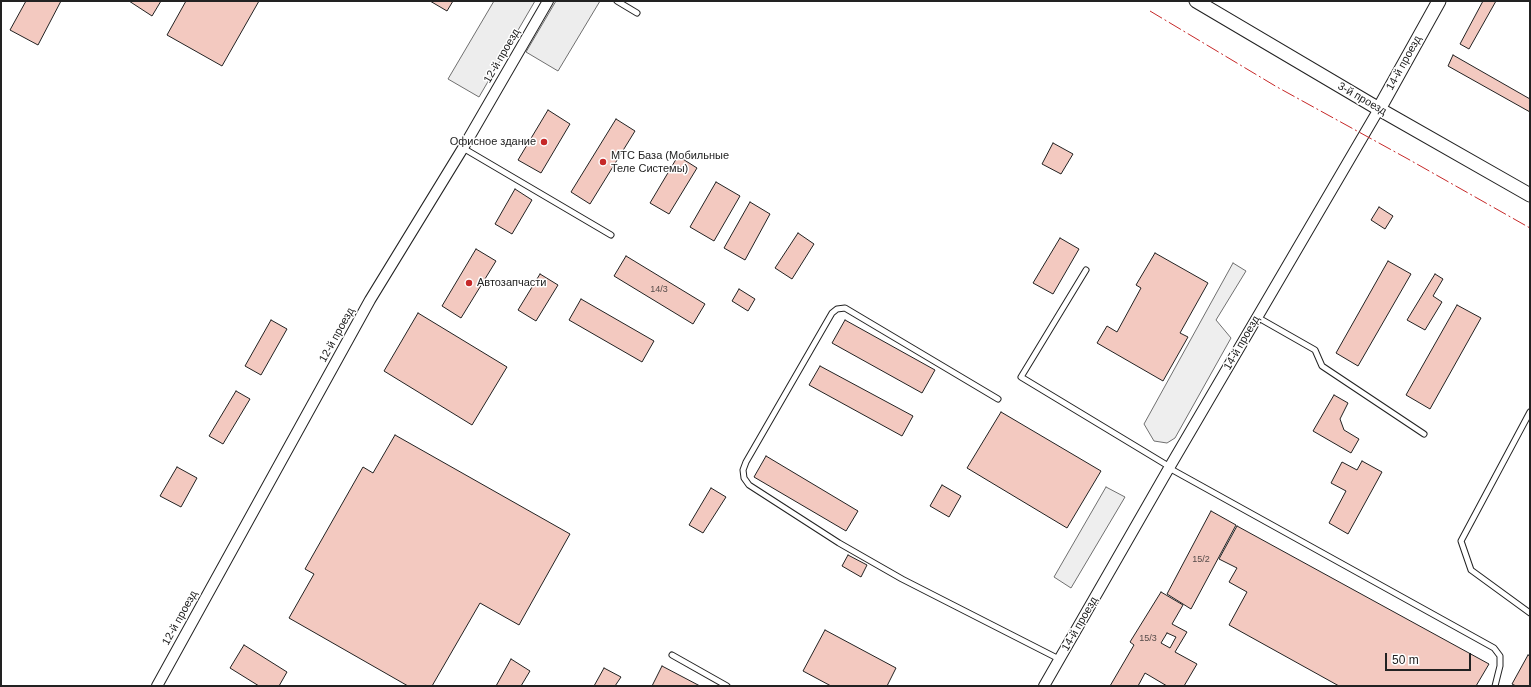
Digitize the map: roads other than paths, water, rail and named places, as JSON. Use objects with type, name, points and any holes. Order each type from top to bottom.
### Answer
[{"type":"street","name":"12-й проезд","points":[[157,686],[370,300],[463,148],[548,1]]},
{"type":"street","name":"3-й проезд","points":[[1196,1],[1379,109],[1530,195]]},
{"type":"street","name":"14-й проезд","points":[[1044,686],[1169,468],[1379,109],[1439,1]]},
{"type":"lane","points":[[617,1],[638,13]]},
{"type":"lane","points":[[463,148],[610,235]]},
{"type":"lane","points":[[1086,270],[1021,377],[1169,468],[1494,648],[1500,656],[1500,666],[1495,686]]},
{"type":"lane","points":[[998,399],[845,308],[837,309],[832,313],[746,462],[744,478],[749,486],[902,579],[1059,660]]},
{"type":"lane","points":[[1257,317],[1315,350],[1322,366],[1424,434]]},
{"type":"lane","points":[[1530,412],[1461,541],[1471,570],[1530,613]]},
{"type":"lane","points":[[672,655],[727,686]]},
{"type":"place","name":"Офисное здание","points":[[544,142]]},
{"type":"place","name":"МТС База (Мобильные Теле Системы)","points":[[603,162]]},
{"type":"place","name":"Автозапчасти","points":[[469,283]]}]
